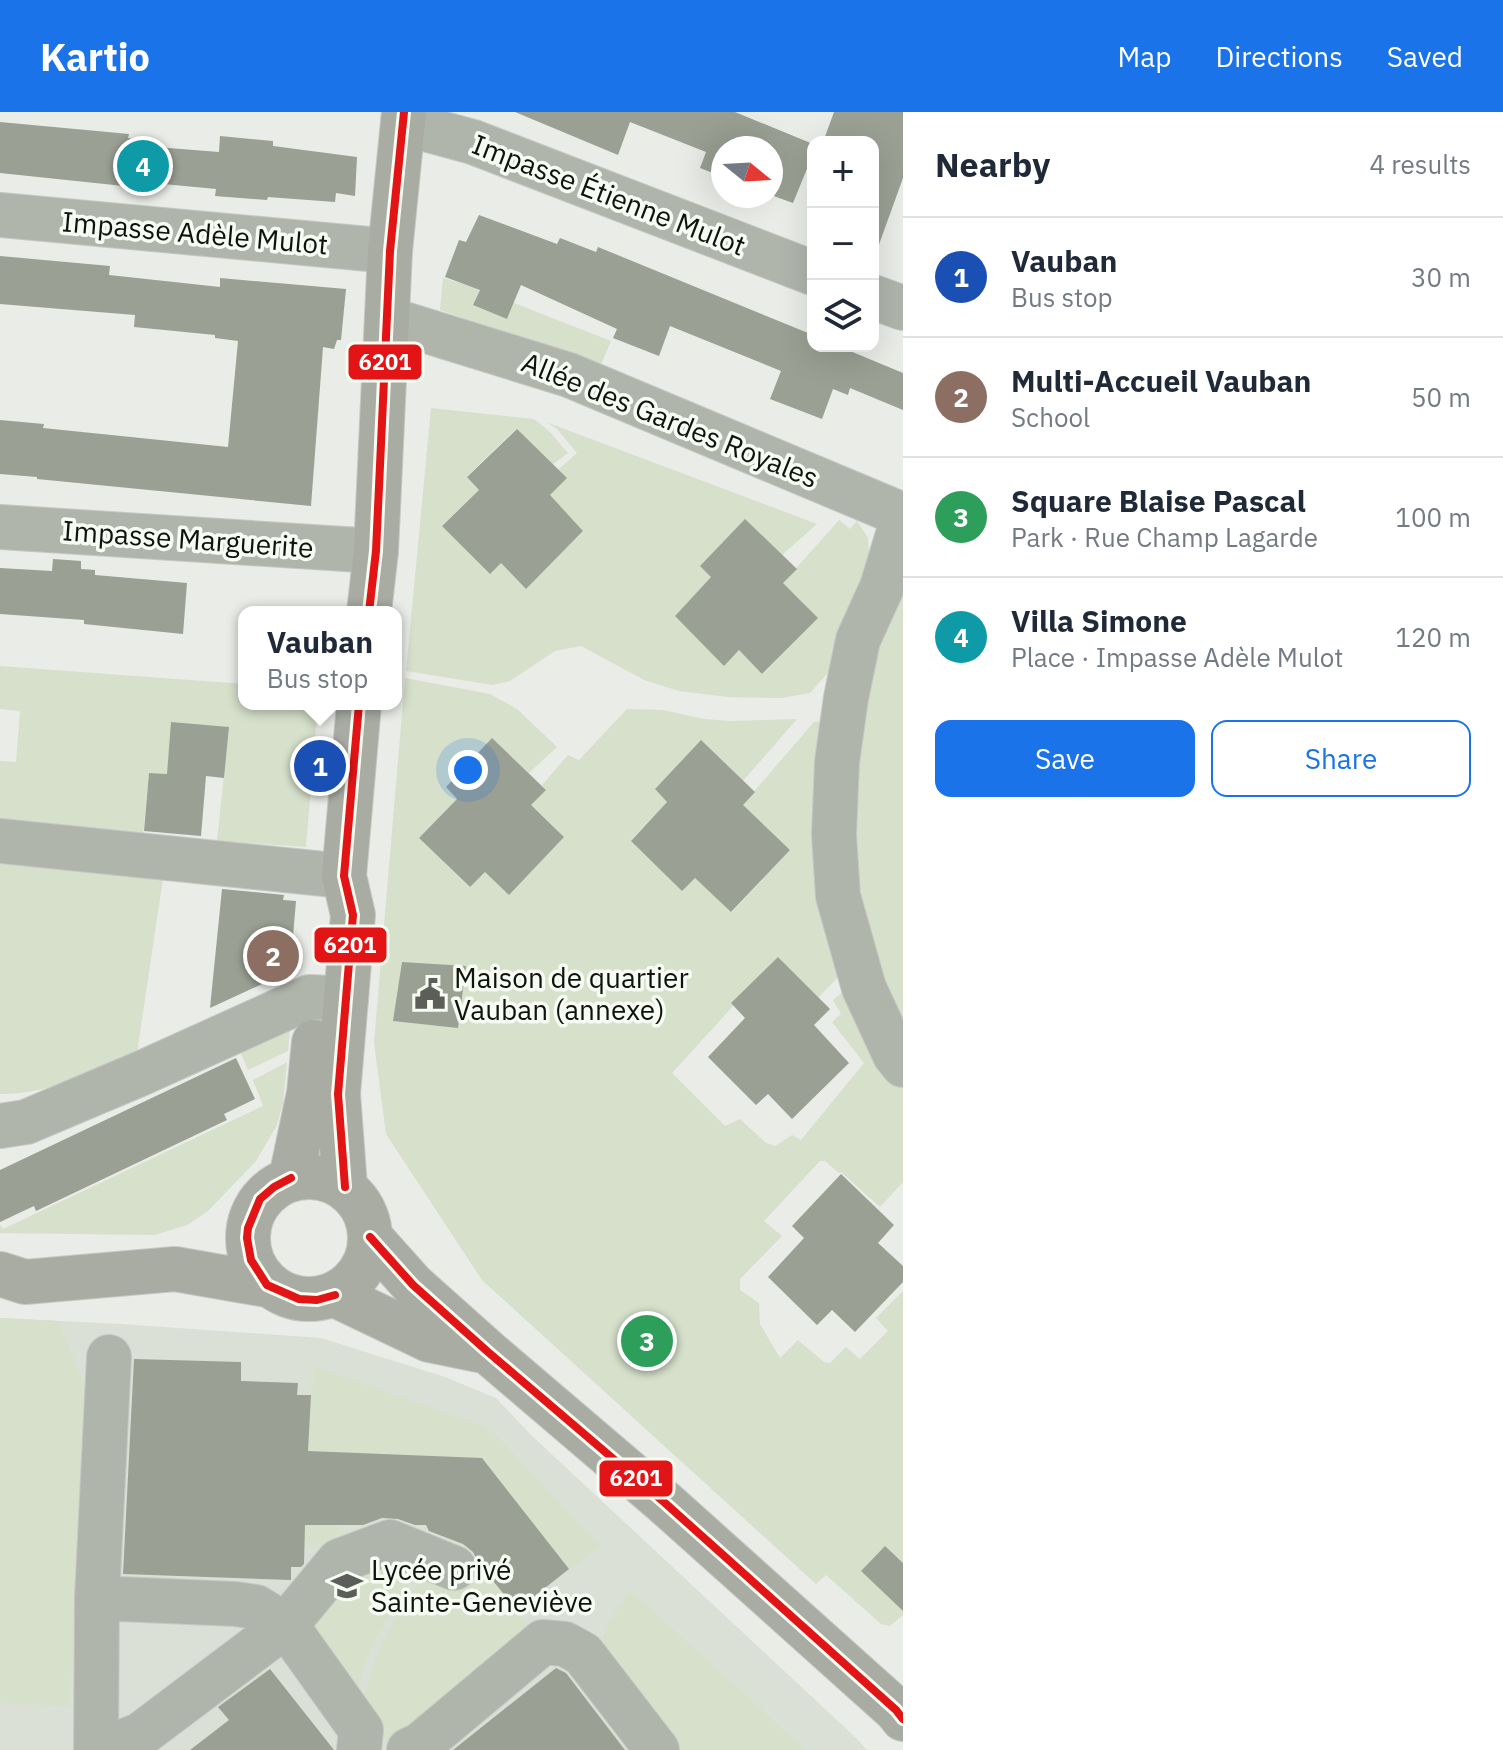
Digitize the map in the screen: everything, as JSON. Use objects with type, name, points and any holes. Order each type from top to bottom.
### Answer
[{"type":"main road","points":[[370,606],[376,551],[390,251],[404,118]]},
{"type":"main road","points":[[291,1178],[353,915],[344,876],[358,710]]},
{"type":"main road","points":[[332,998],[345,1187]]},
{"type":"main road","points":[[0,1274],[25,1282],[175,1269],[267,1285],[299,1299],[317,1300],[335,1295],[348,1286],[359,1274],[368,1254],[370,1237],[366,1215],[358,1200],[345,1187],[328,1179],[309,1176],[291,1178],[260,1199],[247,1238],[251,1260],[267,1285]]},
{"type":"main road","points":[[175,1269],[248,1228]]},
{"type":"main road","points":[[370,1237],[413,1285],[665,1503],[903,1719]]},
{"type":"main road","points":[[335,1295],[429,1340],[488,1352]]},
{"type":"street","name":"Impasse Étienne Mulot","points":[[404,118],[807,271]]},
{"type":"street","name":"Impasse Adèle Mulot","points":[[0,215],[390,251]]},
{"type":"street","points":[[879,299],[903,308]]},
{"type":"street","name":"Allée des Gardes Royales","points":[[388,319],[569,375],[903,517],[882,587],[858,640],[837,762],[834,835],[838,896],[864,988],[895,1055],[903,1065]]},
{"type":"street","name":"Impasse Marguerite","points":[[0,527],[376,551]]},
{"type":"street","points":[[0,841],[344,876]]},
{"type":"street","points":[[0,1126],[26,1122],[310,997],[332,998]]},
{"type":"street","points":[[109,1357],[97,1598],[99,1750],[140,1735],[286,1625],[339,1561],[390,1542],[454,1568]]},
{"type":"street","points":[[97,1598],[256,1607],[286,1625],[361,1730],[359,1750]]},
{"type":"street","points":[[409,1750],[420,1745],[543,1642],[565,1644],[583,1654],[657,1750]]},
{"type":"shaded area","name":"Lycée privé Sainte-Geneviève","points":[[0,1318],[321,1338],[445,1377],[496,1398],[531,1435],[867,1750],[0,1750]]},
{"type":"green space","points":[[443,278],[480,289],[473,305],[507,319],[514,303],[611,341],[600,367],[440,310]]},
{"type":"green space","points":[[431,408],[534,419],[568,453],[552,465],[516,429],[467,476],[479,490],[442,525],[489,573],[501,563],[525,588],[583,532],[560,506],[540,503],[558,470],[577,453],[557,429],[546,422],[817,524],[782,555],[745,520],[701,565],[711,577],[675,616],[724,665],[739,650],[763,674],[817,618],[794,593],[774,593],[839,520],[850,529],[857,521],[868,538],[871,577],[833,667],[810,693],[781,698],[728,697],[679,691],[644,680],[581,646],[555,651],[510,681],[493,685],[406,671]]},
{"type":"green space","points":[[903,594],[903,1044],[852,902],[856,699]]},
{"type":"green space","points":[[0,666],[238,684],[238,710],[317,710],[306,847],[217,841],[229,728],[167,774],[149,773],[143,835],[0,824],[0,761],[16,762],[20,711],[0,709]]},
{"type":"green space","points":[[405,678],[490,694],[517,709],[557,747],[529,773],[492,739],[446,787],[457,799],[419,838],[469,887],[485,872],[564,837],[541,814],[531,823],[522,814],[546,790],[542,785],[568,755],[579,760],[627,709],[663,710],[730,721],[797,719],[743,781],[700,741],[655,789],[667,802],[631,840],[682,890],[695,878],[732,912],[790,850],[752,814],[732,817],[814,722],[829,721],[845,970],[818,998],[778,957],[672,1073],[725,1126],[740,1119],[766,1143],[775,1146],[792,1135],[801,1140],[864,1063],[832,1022],[841,1014],[833,1000],[853,983],[903,1085],[903,1182],[880,1207],[841,1172],[820,1161],[764,1221],[782,1236],[740,1279],[740,1290],[759,1303],[760,1324],[780,1358],[798,1340],[824,1362],[830,1363],[846,1347],[860,1359],[888,1331],[876,1318],[903,1291],[903,1563],[885,1546],[861,1571],[903,1611],[903,1615],[890,1626],[881,1624],[826,1575],[816,1584],[482,1280],[386,1134],[374,1043]]},
{"type":"green space","points":[[0,851],[165,865],[137,1053],[53,1086],[36,1091],[0,1094]]},
{"type":"green space","points":[[290,1029],[288,1051],[248,1070],[240,1051]]},
{"type":"green space","points":[[287,1062],[283,1104],[276,1127],[256,1161],[208,1211],[187,1225],[155,1235],[0,1233],[0,1225],[3,1229],[263,1106],[253,1080]]},
{"type":"green space","points":[[0,1318],[58,1321],[86,1389],[70,1706],[0,1703]]},
{"type":"green space","points":[[315,1367],[482,1426],[494,1433],[601,1547],[569,1569],[482,1458],[364,1453],[341,1454],[337,1526],[346,1533],[346,1540],[342,1546],[304,1544]]},
{"type":"green space","points":[[371,1562],[422,1566],[380,1629],[365,1664],[357,1701],[305,1633]]},
{"type":"green space","points":[[428,1569],[455,1588],[483,1570],[535,1635],[390,1745],[364,1709],[366,1690],[386,1635]]},
{"type":"green space","points":[[631,1591],[806,1750],[669,1750],[598,1658],[610,1622]]},
{"type":"building","points":[[515,112],[735,112],[807,142],[807,169],[793,203],[783,199],[783,136],[711,136],[711,172],[700,168],[706,152],[630,122],[618,155]]},
{"type":"building","points":[[834,112],[903,112],[903,178],[879,244],[879,136],[825,136]]},
{"type":"building","points":[[0,122],[129,134],[128,138],[157,140],[156,147],[219,152],[220,136],[273,141],[273,146],[357,157],[355,196],[336,193],[335,202],[268,197],[267,200],[215,196],[216,189],[153,183],[152,189],[0,173]]},
{"type":"building","points":[[479,215],[557,244],[560,238],[596,252],[598,247],[807,333],[807,352],[852,352],[903,373],[903,410],[850,388],[848,395],[833,389],[822,419],[770,399],[781,371],[670,326],[659,356],[613,338],[617,329],[521,285],[507,319],[473,305],[480,290],[445,277],[459,240],[466,242]]},
{"type":"building","points":[[0,256],[110,266],[109,275],[220,287],[220,278],[346,289],[341,340],[337,340],[334,349],[323,347],[311,506],[0,474],[0,420],[44,424],[43,428],[228,447],[238,341],[215,338],[215,335],[134,327],[135,315],[0,304]]},
{"type":"building","points":[[517,429],[567,478],[550,495],[583,531],[526,589],[501,563],[490,574],[442,526],[479,490],[467,477]]},
{"type":"building","points":[[745,519],[797,569],[783,583],[818,618],[762,674],[739,650],[724,666],[675,616],[711,577],[700,566]]},
{"type":"building","points":[[53,559],[81,561],[81,569],[95,570],[95,575],[187,583],[183,634],[84,624],[84,620],[0,614],[0,568],[52,571]]},
{"type":"building","points":[[171,722],[229,727],[224,778],[206,776],[201,836],[144,831],[149,773],[167,774]]},
{"type":"building","points":[[492,738],[546,790],[531,805],[564,837],[509,895],[485,872],[470,887],[419,838],[457,799],[446,787]]},
{"type":"building","points":[[701,740],[755,792],[743,805],[790,850],[731,912],[695,878],[682,891],[631,841],[667,802],[655,789]]},
{"type":"building","points":[[222,889],[284,895],[283,900],[296,901],[290,971],[210,1008]]},
{"type":"building","points":[[778,957],[830,1009],[814,1025],[849,1063],[792,1119],[768,1094],[756,1105],[708,1057],[745,1018],[731,1003]]},
{"type":"building","name":"Maison de quartier Vauban (annexe)","points":[[402,962],[466,966],[458,1028],[393,1021]]},
{"type":"building","points":[[236,1058],[255,1099],[224,1114],[227,1120],[36,1211],[34,1206],[0,1222],[0,1170]]},
{"type":"building","points":[[841,1174],[894,1225],[878,1243],[903,1266],[903,1282],[855,1332],[832,1310],[817,1325],[768,1277],[804,1238],[792,1226]]},
{"type":"building","points":[[134,1359],[241,1362],[241,1381],[298,1383],[297,1395],[311,1395],[308,1451],[482,1458],[569,1569],[517,1610],[479,1564],[473,1552],[463,1544],[429,1531],[426,1525],[382,1518],[363,1525],[305,1525],[304,1564],[291,1567],[291,1580],[123,1574]]},
{"type":"building","points":[[885,1546],[903,1563],[903,1611],[861,1571]]},
{"type":"building","points":[[556,1668],[566,1673],[625,1750],[453,1750]]},
{"type":"building","points":[[270,1669],[334,1750],[190,1750],[229,1720],[218,1707]]},
{"type":"transit line","name":"6201","points":[[370,606],[376,551],[390,251],[404,112]]},
{"type":"transit line","name":"6201","points":[[345,1187],[338,1094],[353,915],[344,876],[358,710]]},
{"type":"transit line","name":"6201","points":[[291,1178],[260,1199],[248,1228],[251,1260],[267,1285],[299,1299],[317,1300],[335,1295]]},
{"type":"transit line","name":"6201","points":[[370,1237],[413,1285],[665,1503],[903,1719]]},
{"type":"place","name":"Villa Simone","points":[[143,166]]},
{"type":"place","name":"Vauban","points":[[320,766]]},
{"type":"place","name":"Multi-Accueil Vauban","points":[[273,956]]},
{"type":"place","name":"Maison de quartier Vauban (annexe)","points":[[430,994]]},
{"type":"place","name":"Square Blaise Pascal","points":[[647,1341]]},
{"type":"place","name":"Lycée privé Sainte-Geneviève","points":[[347,1586]]}]
